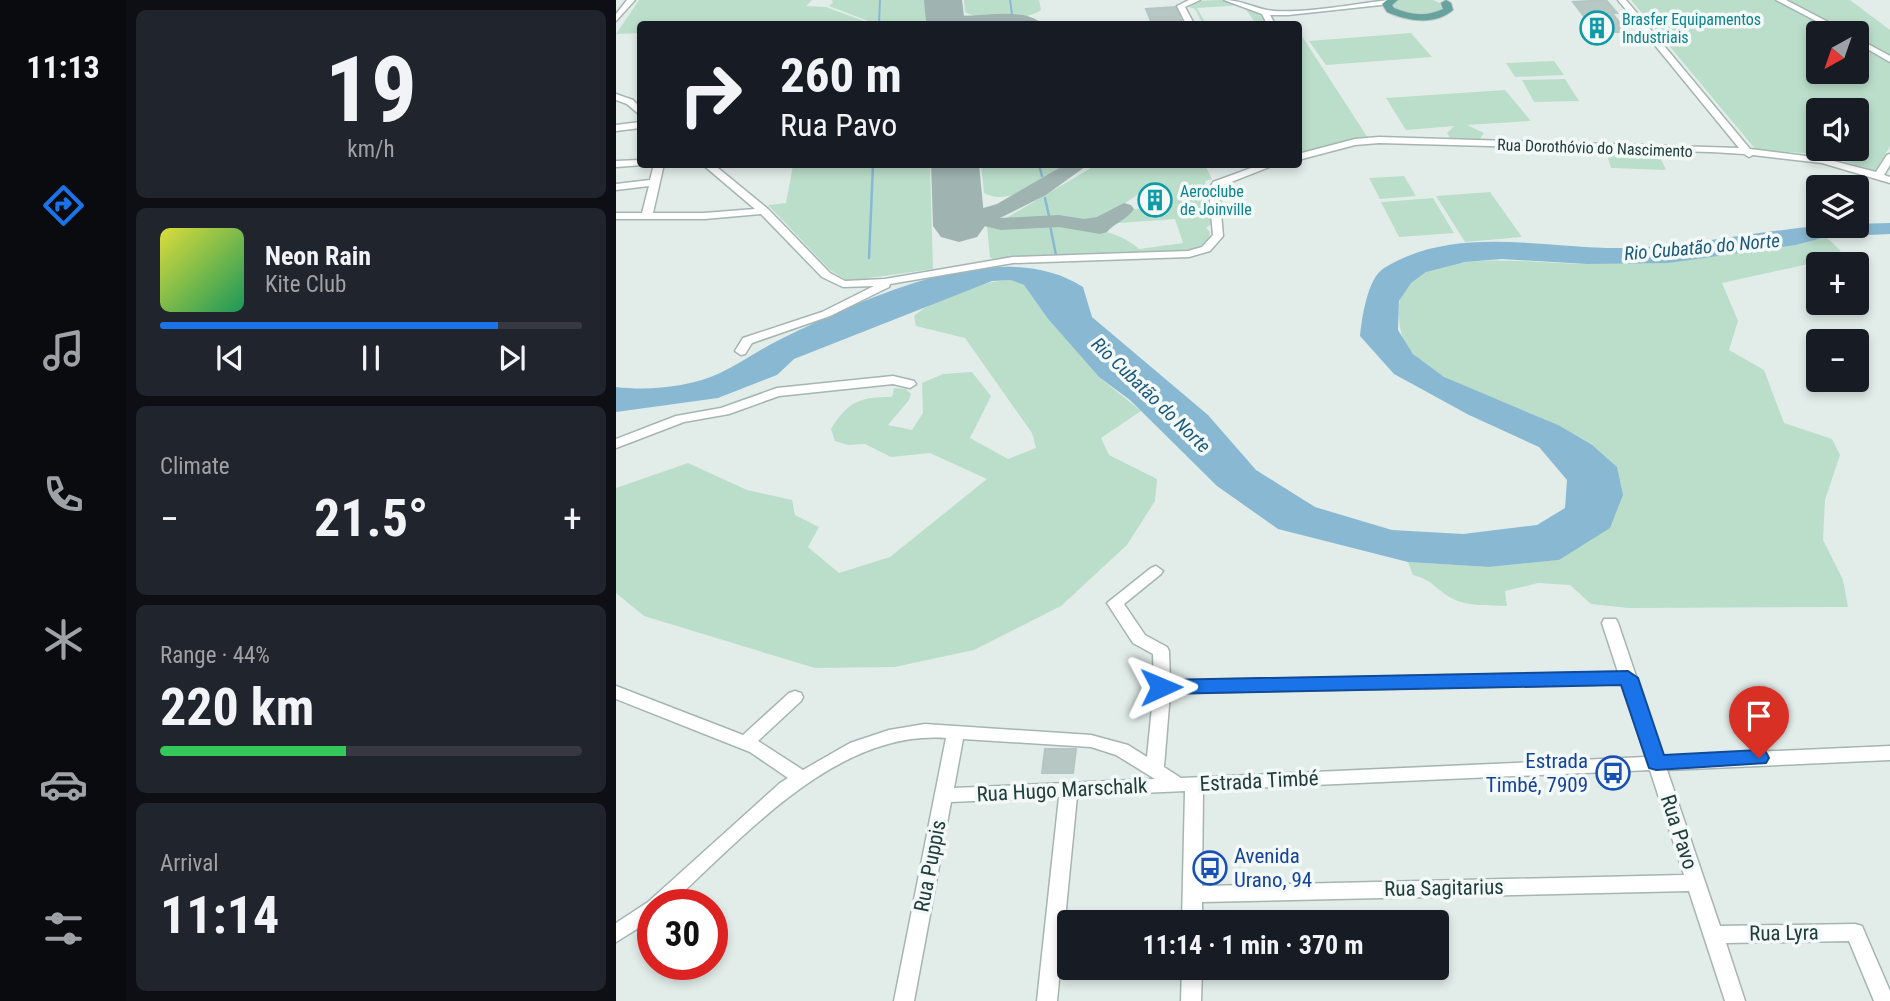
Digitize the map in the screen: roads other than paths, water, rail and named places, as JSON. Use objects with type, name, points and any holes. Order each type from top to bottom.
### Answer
[{"type":"main road","points":[[1391,4],[1411,16],[1431,16],[1445,12],[1449,6],[1447,1]]},
{"type":"street","points":[[616,19],[631,0]]},
{"type":"street","points":[[1188,21],[1181,6],[1196,0]]},
{"type":"street","points":[[1228,0],[1269,18],[1288,13],[1391,4]]},
{"type":"street","points":[[1622,0],[1749,154]]},
{"type":"street","points":[[1780,0],[1821,21]]},
{"type":"street","points":[[1869,47],[1890,60]]},
{"type":"street","points":[[616,97],[630,102],[637,109]]},
{"type":"street","points":[[616,128],[637,125]]},
{"type":"street","name":"Rua Dorothóvio do Nascimento","points":[[1302,156],[1355,142],[1379,140],[1749,154],[1827,160],[1890,180]]},
{"type":"street","points":[[1879,175],[1890,157]]},
{"type":"street","points":[[616,164],[637,163]]},
{"type":"street","points":[[647,215],[658,168]]},
{"type":"street","points":[[711,168],[764,211],[836,282],[853,285],[893,281],[1005,261],[1096,259],[1201,251],[1218,236],[1214,191],[1217,184],[1262,168]]},
{"type":"street","points":[[616,187],[655,182]]},
{"type":"street","points":[[616,216],[704,216],[764,211]]},
{"type":"street","points":[[741,351],[747,341],[826,314],[893,281]]},
{"type":"street","points":[[616,444],[681,419],[724,411],[777,391],[896,375],[910,384]]},
{"type":"street","points":[[1155,769],[1161,651],[1139,639],[1115,603],[1156,571]]},
{"type":"street","name":"Rua Pavo","points":[[1610,623],[1735,1001]]},
{"type":"street","points":[[1161,687],[1628,678]]},
{"type":"street","points":[[616,692],[746,742],[778,760],[801,778]]},
{"type":"street","points":[[746,742],[795,697]]},
{"type":"street","name":"Estrada Timbé","points":[[673,889],[767,803],[801,778],[856,748],[889,736],[925,730],[1099,743],[1122,750],[1187,784],[1890,753]]},
{"type":"street","name":"Rua Puppis","points":[[904,1001],[957,732]]},
{"type":"street","points":[[1187,784],[1192,910]]},
{"type":"street","name":"Rua Hugo Marschalk","points":[[944,795],[1187,784]]},
{"type":"street","points":[[1047,1001],[1069,790]]},
{"type":"street","name":"Rua Sagitarius","points":[[1193,894],[1696,883]]},
{"type":"street","name":"Estrada Timbé","points":[[616,934],[637,919]]},
{"type":"street","name":"Rua Lyra","points":[[1713,935],[1855,932],[1884,1001]]},
{"type":"street","points":[[1191,1001],[1192,980]]},
{"type":"water","points":[[1890,223],[1890,234],[1869,235],[1869,224]]},
{"type":"water","name":"Rio Cubatão do Norte","points":[[1806,228],[1806,238],[1822,238],[1796,245],[1668,263],[1587,264],[1502,259],[1465,262],[1426,272],[1411,283],[1399,301],[1398,330],[1413,354],[1444,377],[1558,425],[1591,444],[1617,467],[1623,495],[1610,528],[1559,560],[1489,567],[1408,562],[1278,529],[1217,486],[1130,400],[1099,377],[1048,319],[1024,285],[1011,280],[992,281],[794,359],[777,375],[718,398],[616,412],[616,387],[655,388],[696,382],[720,373],[814,323],[890,291],[972,269],[1012,267],[1049,272],[1083,287],[1092,317],[1208,415],[1256,470],[1315,507],[1392,530],[1463,534],[1537,525],[1565,508],[1567,480],[1539,447],[1469,415],[1394,374],[1360,336],[1369,290],[1378,273],[1412,254],[1472,242],[1628,248],[1676,245]]},
{"type":"waterway","points":[[879,21],[880,0]]},
{"type":"waterway","points":[[1010,0],[1012,14]]},
{"type":"waterway","points":[[869,258],[873,168]]},
{"type":"waterway","points":[[1040,168],[1042,176]]},
{"type":"waterway","points":[[1045,198],[1049,216]]},
{"type":"waterway","points":[[1050,225],[1056,255]]},
{"type":"place","name":"Brasfer Equipamentos Industriais","points":[[1597,28]]},
{"type":"place","name":"Aeroclube de Joinville","points":[[1155,200]]},
{"type":"place","name":"Estrada Timbé, 7909","points":[[1613,773]]},
{"type":"place","name":"Avenida Urano, 94","points":[[1210,868]]}]
